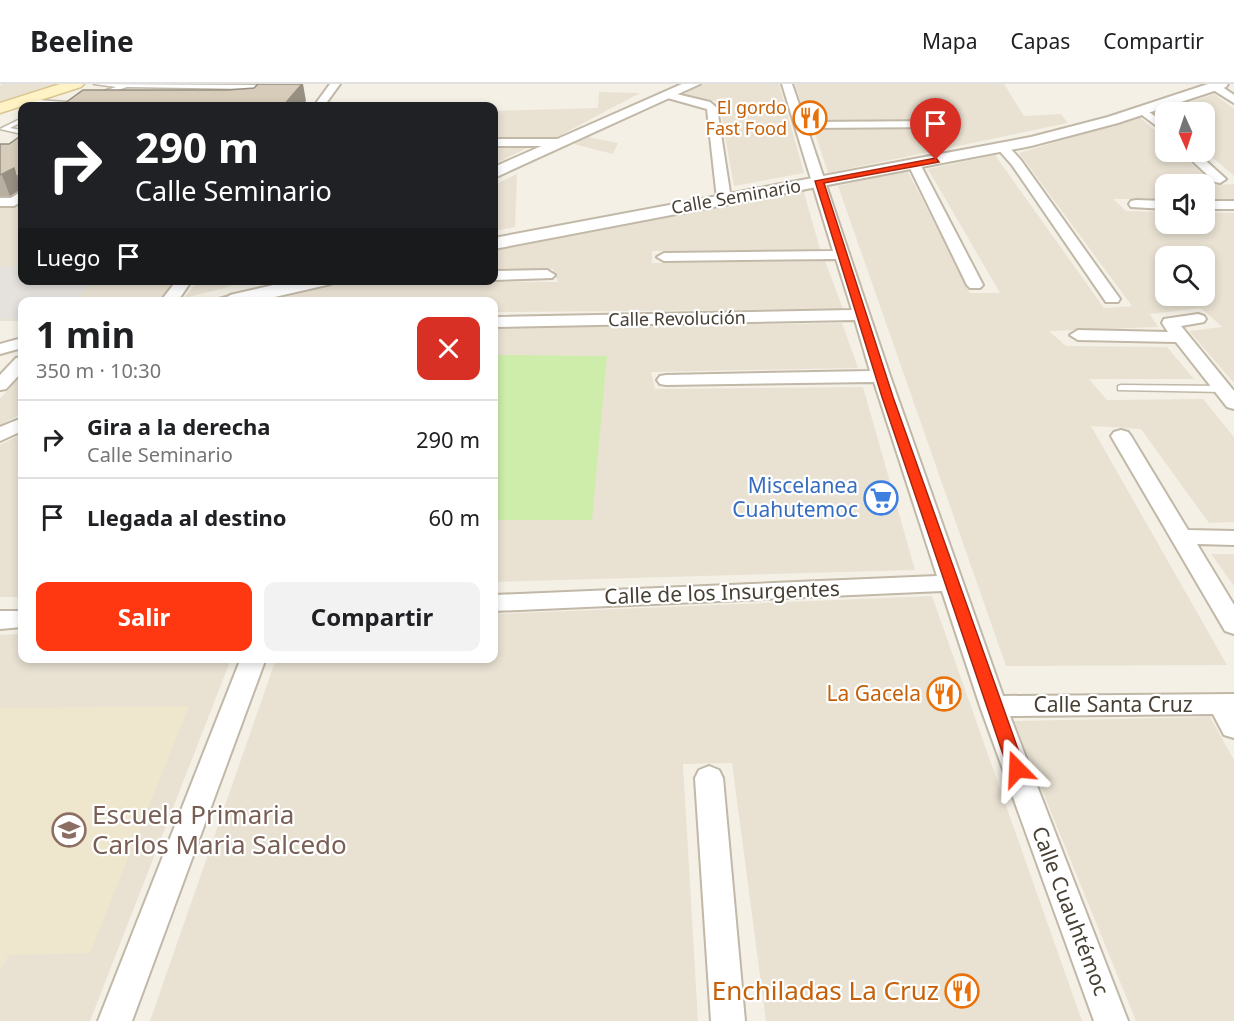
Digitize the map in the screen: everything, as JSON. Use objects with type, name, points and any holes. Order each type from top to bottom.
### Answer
[{"type":"main road","points":[[30,102],[76,84]]},
{"type":"main road","points":[[32,102],[92,84]]},
{"type":"main road","points":[[0,108],[18,105]]},
{"type":"main road","points":[[0,114],[18,107]]},
{"type":"street","points":[[322,102],[336,84]]},
{"type":"street","points":[[498,171],[693,84]]},
{"type":"street","name":"Calle Cuauhtémoc","points":[[787,84],[881,376],[993,706],[1111,1021]]},
{"type":"street","points":[[1218,85],[1234,100]]},
{"type":"street","name":"Calle Seminario","points":[[498,243],[1003,148],[1142,110],[1218,85]]},
{"type":"street","points":[[668,96],[706,104],[712,108],[724,199]]},
{"type":"street","points":[[1142,110],[1155,121]]},
{"type":"street","points":[[800,125],[944,124]]},
{"type":"street","points":[[498,143],[558,143]]},
{"type":"street","points":[[1003,148],[1016,162],[1112,299]]},
{"type":"street","points":[[1200,162],[1220,179]]},
{"type":"street","points":[[914,165],[975,285]]},
{"type":"street","points":[[0,202],[14,201],[18,198]]},
{"type":"street","points":[[1137,204],[1155,205]]},
{"type":"street","points":[[1215,205],[1234,205]]},
{"type":"street","points":[[664,257],[842,255]]},
{"type":"street","points":[[498,276],[547,276]]},
{"type":"street","points":[[172,297],[181,285]]},
{"type":"street","points":[[238,297],[258,285]]},
{"type":"street","points":[[250,297],[302,285]]},
{"type":"street","name":"Calle Revolución","points":[[498,322],[861,315]]},
{"type":"street","points":[[1198,319],[1171,322],[1179,337],[1229,396]]},
{"type":"street","points":[[0,331],[18,332]]},
{"type":"street","points":[[1078,335],[1179,337]]},
{"type":"street","points":[[0,349],[18,344]]},
{"type":"street","points":[[0,386],[18,366]]},
{"type":"street","points":[[666,380],[881,376]]},
{"type":"street","points":[[0,435],[18,426]]},
{"type":"street","points":[[1121,436],[1234,625]]},
{"type":"street","points":[[1182,537],[1234,538]]},
{"type":"street","name":"Calle de los Insurgentes","points":[[498,603],[951,583]]},
{"type":"street","points":[[0,620],[18,620]]},
{"type":"street","points":[[116,1021],[252,663]]},
{"type":"street","name":"Calle Santa Cruz","points":[[993,706],[1230,711]]},
{"type":"street","points":[[709,778],[728,1021]]},
{"type":"lane","points":[[97,84],[259,87],[251,99],[244,102]]},
{"type":"lane","points":[[77,102],[126,85]]},
{"type":"lane","points":[[18,122],[3,129],[18,131]]},
{"type":"lane","points":[[1121,388],[1229,396]]},
{"type":"shaded area","points":[[3,84],[64,84],[0,105],[0,86]]},
{"type":"shaded area","points":[[702,84],[779,84],[804,173],[734,186],[719,102],[682,94]]},
{"type":"shaded area","points":[[795,84],[1004,84],[1024,116],[1061,114],[1068,123],[828,173],[813,127],[954,127],[948,122],[807,122]]},
{"type":"shaded area","points":[[599,92],[640,93],[557,137],[498,137],[498,111],[598,108]]},
{"type":"shaded area","points":[[1214,94],[1234,109],[1234,176],[1215,160],[1215,102],[1190,102]]},
{"type":"shaded area","points":[[1140,117],[1155,131],[1155,162],[1190,162],[1203,174],[1155,174],[1155,199],[1113,199],[1126,211],[1155,212],[1155,234],[1215,234],[1215,212],[1234,213],[1234,383],[1189,331],[1222,327],[1201,308],[1150,314],[1158,327],[1049,331],[1066,346],[1167,347],[1194,379],[1089,379],[1107,400],[1203,399],[1234,437],[1234,522],[1209,523],[1141,429],[1091,426],[1227,665],[1006,666],[838,186],[907,170],[970,293],[1000,293],[928,169],[995,155],[1104,308],[1132,306],[1019,153]]},
{"type":"shaded area","points":[[588,137],[618,143],[613,154],[574,144]]},
{"type":"shaded area","points":[[498,146],[531,146],[498,162]]},
{"type":"shaded area","points":[[0,157],[18,157],[18,285],[171,285],[162,297],[18,297],[18,321],[0,321]]},
{"type":"shaded area","points":[[517,174],[515,227],[498,230],[498,183]]},
{"type":"shaded area","points":[[1215,184],[1234,184],[1234,199],[1215,199]]},
{"type":"shaded area","points":[[803,189],[820,249],[652,251],[652,263],[825,261],[843,309],[498,312],[498,297],[284,297],[334,285],[498,285],[498,282],[558,282],[553,269],[498,270],[498,250]]},
{"type":"shaded area","points":[[0,266],[18,266],[18,285],[89,285],[79,297],[18,297],[18,319],[0,319]]},
{"type":"shaded area","points":[[195,285],[232,285],[225,288],[185,297]]},
{"type":"shaded area","points":[[842,323],[858,368],[651,372],[655,389],[863,387],[915,570],[498,582],[498,328]]},
{"type":"shaded area","points":[[18,379],[18,416],[0,425],[0,399]]},
{"type":"shaded area","points":[[18,436],[18,597],[0,597],[0,445]]},
{"type":"shaded area","points":[[1211,554],[1234,554],[1234,586]]},
{"type":"shaded area","points":[[932,596],[1082,1021],[766,1021],[732,763],[683,764],[698,1021],[150,1021],[275,663],[498,663],[498,614]]},
{"type":"shaded area","points":[[18,634],[18,663],[229,663],[90,1021],[0,1021],[0,635]]},
{"type":"shaded area","name":"Escuela Primaria Carlos Maria Salcedo","points":[[189,706],[90,953],[9,955],[0,970],[0,708]]},
{"type":"shaded area","points":[[1210,717],[1234,760],[1234,1021],[1136,1021],[1014,721]]},
{"type":"green space","points":[[498,355],[607,356],[592,520],[498,520]]},
{"type":"building","points":[[258,84],[302,84],[286,102],[66,102],[83,90],[254,88]]},
{"type":"building","points":[[18,138],[18,176],[14,168],[0,175],[0,144],[9,144]]},
{"type":"place","name":"El gordo Fast Food","points":[[810,118]]},
{"type":"place","name":"Miscelanea Cuahutemoc","points":[[881,498]]},
{"type":"place","name":"La Gacela","points":[[944,694]]},
{"type":"place","name":"Escuela Primaria Carlos Maria Salcedo","points":[[69,830]]},
{"type":"place","name":"Enchiladas La Cruz","points":[[962,991]]},
{"type":"route","points":[[936,160],[819,181],[888,397],[993,706],[1017,769]]}]
